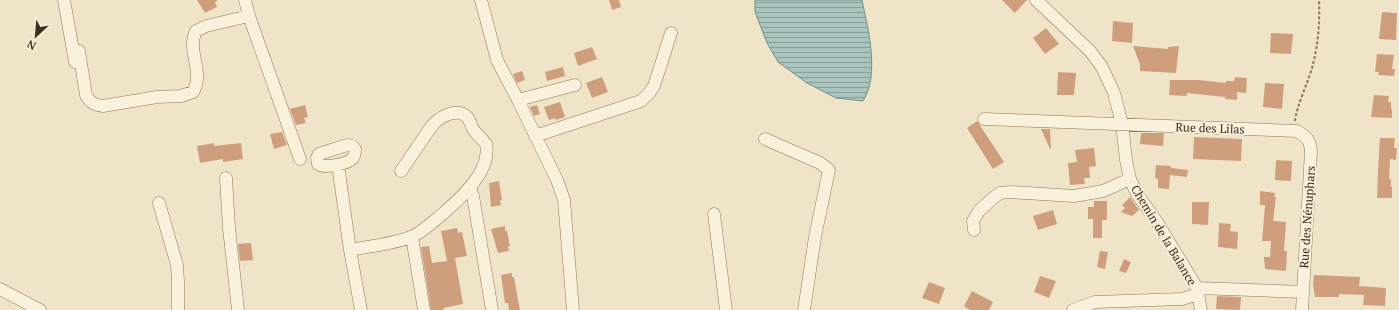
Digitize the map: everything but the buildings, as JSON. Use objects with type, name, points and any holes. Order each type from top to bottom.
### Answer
[{"type":"street","points":[[64,0],[81,99]]},
{"type":"street","points":[[245,0],[249,16],[300,159]]},
{"type":"street","points":[[481,0],[497,60],[557,180],[564,200],[572,310]]},
{"type":"street","name":"Chemin de la Balance","points":[[1036,0],[1090,51],[1102,67],[1114,93],[1122,124],[1130,179],[1137,194],[1164,234],[1197,291],[1201,310]]},
{"type":"street","points":[[79,51],[86,95],[89,101],[98,106],[157,97],[181,96],[193,92],[198,83],[193,42],[196,32],[206,26],[249,16]]},
{"type":"street","points":[[535,136],[641,101],[654,86],[671,33]]},
{"type":"street","points":[[518,100],[575,85]]},
{"type":"street","points":[[350,250],[402,240],[421,232],[470,188],[481,170],[487,150],[486,144],[472,127],[468,118],[460,113],[445,115],[436,120],[401,171]]},
{"type":"street","name":"Rue des Lilas","points":[[984,119],[1297,131]]},
{"type":"street","name":"Rue des Nénuphars","points":[[1297,131],[1310,142],[1311,150],[1302,310]]},
{"type":"street","points":[[765,139],[820,163],[829,170],[815,237],[804,310]]},
{"type":"street","points":[[338,165],[350,250],[361,310]]},
{"type":"street","points":[[226,178],[229,228],[238,310]]},
{"type":"street","points":[[974,230],[973,221],[976,216],[986,204],[1000,193],[1010,192],[1074,196],[1103,191],[1130,179]]},
{"type":"street","points":[[470,188],[473,196],[492,310]]},
{"type":"street","points":[[159,203],[177,265],[178,310]]},
{"type":"street","points":[[714,214],[726,310]]},
{"type":"street","points":[[412,237],[424,310]]},
{"type":"street","points":[[0,289],[40,310]]},
{"type":"street","points":[[1072,310],[1095,302],[1182,299],[1197,291],[1302,292]]},
{"type":"path","points":[[1297,131],[1295,118],[1312,67],[1317,43],[1320,15],[1319,0]]},
{"type":"water","points":[[755,0],[862,0],[872,65],[868,90],[863,101],[836,98],[807,83],[778,62],[767,43],[755,12]]}]
